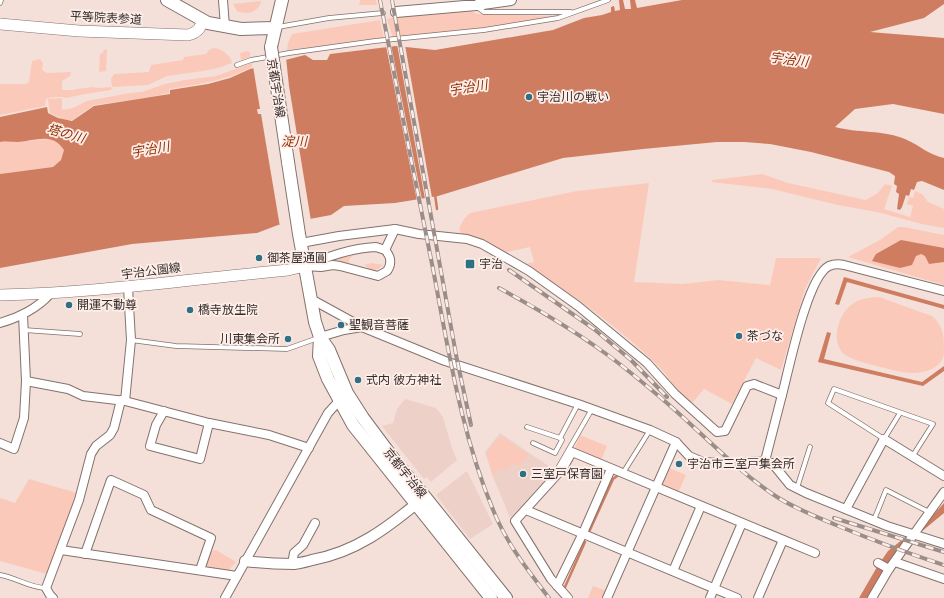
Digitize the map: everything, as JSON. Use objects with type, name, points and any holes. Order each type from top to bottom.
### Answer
[{"type":"main road","points":[[167,0],[208,23],[250,30],[275,28]]},
{"type":"main road","name":"京都宇治線","points":[[282,0],[271,46],[300,239],[315,322],[320,338],[329,350],[347,393],[363,418],[398,465],[421,501],[491,598]]},
{"type":"main road","name":"平等院表参道","points":[[0,24],[101,32],[188,35],[198,30],[202,20]]},
{"type":"main road","name":"宇治公園線","points":[[0,295],[50,294],[128,287],[198,278],[288,270],[305,266]]},
{"type":"main road","name":"京都宇治線","points":[[320,338],[319,356],[328,379],[353,425],[506,598]]},
{"type":"street","points":[[223,0],[225,27]]},
{"type":"street","points":[[453,7],[462,0]]},
{"type":"street","points":[[396,12],[476,5],[511,0]]},
{"type":"street","points":[[385,250],[395,229]]},
{"type":"street","points":[[300,239],[395,229],[419,234],[468,239],[482,244],[529,271],[578,306],[648,363],[675,394],[717,432],[725,431],[747,386],[754,384],[782,394]]},
{"type":"street","points":[[376,247],[385,250],[390,259],[389,268],[378,276],[333,265],[321,267],[305,266],[351,250],[376,247]]},
{"type":"street","points":[[765,461],[808,298],[824,270],[829,266],[836,264],[844,265],[944,291]]},
{"type":"street","points":[[53,598],[50,596],[46,588],[78,500],[91,454],[96,446],[110,435],[114,428],[123,400],[131,340],[128,287]]},
{"type":"street","points":[[0,324],[23,314],[50,294]]},
{"type":"street","points":[[311,299],[362,327],[445,361],[578,404],[650,430],[676,442],[689,456],[703,462],[734,464],[765,461],[772,463],[790,485],[887,526],[944,544]]},
{"type":"street","points":[[0,443],[14,449],[24,418],[26,381],[23,314]]},
{"type":"street","points":[[344,330],[347,326],[345,318]]},
{"type":"street","points":[[320,338],[344,330],[362,327]]},
{"type":"street","points":[[26,381],[68,389],[83,396],[123,400],[209,423],[269,435],[309,448]]},
{"type":"street","points":[[225,598],[328,413],[340,401]]},
{"type":"street","points":[[164,411],[156,425],[150,446],[200,459],[209,423]]},
{"type":"street","points":[[846,508],[884,439],[944,476]]},
{"type":"street","points":[[618,598],[608,596],[676,442]]},
{"type":"street","points":[[568,598],[551,579],[515,521],[559,473],[572,452],[815,553]]},
{"type":"street","points":[[558,586],[583,533],[610,468]]},
{"type":"street","points":[[85,554],[111,480],[144,494],[151,510],[211,538],[200,570]]},
{"type":"street","points":[[872,598],[888,569],[895,562],[944,492]]},
{"type":"street","points":[[245,561],[292,564],[326,558],[354,547],[377,534],[421,501]]},
{"type":"street","points":[[673,571],[701,506]]},
{"type":"street","points":[[526,510],[737,598]]},
{"type":"street","points":[[292,564],[294,553],[303,545],[315,523]]},
{"type":"street","points":[[710,598],[742,523]]},
{"type":"street","points":[[758,598],[784,540]]},
{"type":"street","points":[[61,550],[237,576]]},
{"type":"street","points":[[895,562],[944,579]]},
{"type":"street","points":[[878,563],[888,569]]},
{"type":"lane","points":[[237,65],[248,61],[289,53],[484,30],[558,18],[608,0]]},
{"type":"lane","points":[[476,5],[484,12],[574,12]]},
{"type":"lane","points":[[275,28],[329,18],[383,13]]},
{"type":"lane","points":[[24,330],[80,334]]},
{"type":"lane","points":[[131,340],[176,346],[287,349],[320,338]]},
{"type":"lane","points":[[900,412],[884,439],[828,403],[834,389],[900,412],[933,424],[912,456]]},
{"type":"lane","points":[[533,443],[555,453],[562,440],[560,438],[578,404]]},
{"type":"lane","points":[[559,473],[558,468],[592,409]]},
{"type":"lane","points":[[527,427],[560,438]]},
{"type":"lane","points":[[623,474],[650,430]]},
{"type":"lane","points":[[797,488],[810,447]]},
{"type":"lane","points":[[874,520],[886,490],[929,512]]},
{"type":"lane","points":[[0,574],[39,588],[46,588]]},
{"type":"shaded area","points":[[360,0],[376,0],[377,5],[359,5]]},
{"type":"shaded area","points":[[261,1],[257,9],[247,13],[237,11],[233,4]]},
{"type":"shaded area","points":[[469,10],[477,14],[556,16],[484,28],[393,38],[387,19],[397,16]]},
{"type":"shaded area","points":[[380,20],[384,39],[287,50],[292,34]]},
{"type":"shaded area","points":[[214,48],[226,53],[230,57],[232,63],[203,71],[167,76],[148,85],[112,87],[111,79],[114,74],[149,72],[151,65],[183,60],[184,57],[206,54],[209,50]]},
{"type":"shaded area","points":[[107,49],[106,71],[99,72],[100,54]]},
{"type":"shaded area","points":[[248,51],[250,53],[250,57],[241,60],[240,53]]},
{"type":"shaded area","points":[[40,59],[43,63],[42,70],[47,73],[71,72],[70,76],[62,81],[62,90],[93,87],[112,88],[111,90],[66,98],[50,98],[46,99],[45,106],[0,115],[0,84],[26,84],[29,82],[32,61]]},
{"type":"shaded area","points":[[252,63],[252,67],[232,76],[169,89],[169,93],[94,105],[72,120],[64,120],[50,113],[48,99],[62,98],[62,110],[73,108],[87,101],[142,92],[165,84],[185,80],[216,76]]},
{"type":"shaded area","points":[[48,139],[57,143],[64,150],[60,160],[53,167],[0,174],[0,142]]},
{"type":"shaded area","points":[[762,174],[788,183],[866,200],[878,193],[885,184],[892,186],[884,209],[910,217],[913,206],[907,204],[909,197],[913,198],[915,191],[922,194],[928,202],[944,209],[944,228],[772,189],[711,182],[713,180]]},
{"type":"shaded area","points":[[649,183],[634,282],[683,284],[718,280],[770,285],[776,258],[821,258],[805,289],[781,370],[756,358],[732,404],[704,389],[693,402],[685,400],[681,397],[662,370],[624,335],[559,286],[525,264],[534,262],[530,247],[507,252],[472,236],[461,234],[459,228],[464,219],[470,213],[577,191]]},
{"type":"shaded area","points":[[898,227],[944,235],[944,285],[848,257],[880,240]]},
{"type":"shaded area","points":[[353,253],[353,256],[350,258],[348,264],[323,263]]},
{"type":"shaded area","points":[[372,263],[383,265],[373,271],[364,265]]},
{"type":"shaded area","points":[[879,297],[932,316],[936,320],[941,328],[944,341],[943,357],[938,365],[923,372],[905,372],[860,362],[843,353],[838,345],[837,331],[839,322],[844,312],[852,304],[861,300]]},
{"type":"shaded area","points":[[405,399],[436,408],[443,417],[457,460],[431,482],[427,477],[424,479],[382,426],[393,423],[397,409]]},
{"type":"shaded area","name":"三室戸保育園","points":[[500,433],[556,471],[511,520],[493,477],[485,452]]},
{"type":"shaded area","points":[[580,435],[607,446],[601,461],[574,450]]},
{"type":"shaded area","points":[[501,436],[529,455],[519,467],[513,463],[505,471],[501,468],[493,477],[486,452]]},
{"type":"shaded area","points":[[669,468],[686,475],[678,493],[663,486],[662,482]]},
{"type":"shaded area","points":[[467,471],[493,524],[470,539],[436,495]]},
{"type":"shaded area","points":[[29,479],[77,493],[47,574],[0,561],[0,498],[15,503]]},
{"type":"shaded area","points":[[216,550],[236,562],[228,571],[209,568],[206,564],[211,552]]},
{"type":"shaded area","points":[[593,586],[607,591],[604,598],[588,598]]},
{"type":"water","name":"淀川","points":[[619,0],[623,0],[625,9],[631,9],[630,0],[635,0],[637,8],[682,0],[944,0],[944,4],[924,18],[870,32],[944,38],[944,114],[893,104],[855,109],[835,127],[897,136],[910,141],[934,155],[944,158],[944,190],[922,181],[917,182],[914,190],[911,189],[909,196],[906,195],[900,210],[897,209],[899,194],[896,192],[897,186],[894,184],[895,176],[889,172],[811,152],[770,144],[717,142],[563,158],[438,196],[395,203],[344,206],[331,215],[278,225],[257,233],[132,244],[0,268],[0,174],[53,167],[61,160],[64,150],[59,144],[49,139],[0,142],[0,117],[47,107],[48,113],[58,118],[72,121],[94,106],[170,94],[170,90],[208,84],[230,78],[250,69],[305,55],[313,60],[327,60],[330,54],[396,46],[435,50],[553,30],[584,18],[611,12],[611,7],[614,6],[615,11],[620,10]]},
{"type":"water","points":[[901,240],[944,248],[944,262],[929,264],[925,256],[921,254],[916,256],[912,265],[900,268],[872,261],[876,254]]},
{"type":"water","points":[[844,277],[944,305],[944,309],[847,282],[839,305],[835,304]]},
{"type":"water","points":[[827,332],[831,333],[824,359],[922,382],[944,366],[944,371],[923,386],[818,362]]},
{"type":"water","points":[[944,503],[944,513],[897,552],[868,598],[859,598],[888,551],[933,515]]},
{"type":"pier","points":[[397,44],[405,45],[432,198],[425,199]]},
{"type":"pier","points":[[391,45],[422,200],[417,201],[386,46]]},
{"type":"pier","points":[[286,58],[289,86],[311,221],[280,227],[261,114],[258,114],[257,109],[260,109],[253,66]]},
{"type":"waterway","points":[[435,194],[437,209]]},
{"type":"waterway","points":[[589,532],[613,479],[617,476]]},
{"type":"waterway","points":[[565,587],[585,542]]},
{"type":"railway","points":[[380,0],[451,364],[474,458],[502,530],[521,560],[549,598]]},
{"type":"railway","points":[[392,0],[457,360],[471,425]]},
{"type":"railway","points":[[509,270],[594,329],[631,360],[667,397]]},
{"type":"railway","points":[[499,288],[590,342],[611,357],[681,415],[746,474],[781,500],[804,512],[849,531],[944,565]]},
{"type":"railway","points":[[834,518],[944,552]]},
{"type":"place","name":"宇治川の戦い","points":[[529,97]]},
{"type":"place","name":"御茶屋通圓","points":[[259,258]]},
{"type":"place","name":"宇治","points":[[470,264]]},
{"type":"place","name":"開運不動尊","points":[[69,305]]},
{"type":"place","name":"橋寺放生院","points":[[190,310]]},
{"type":"place","name":"聖観音菩薩","points":[[341,325]]},
{"type":"place","name":"茶づな","points":[[739,336]]},
{"type":"place","name":"川東集会所","points":[[288,339]]},
{"type":"place","name":"式内 彼方神社","points":[[358,380]]},
{"type":"place","name":"宇治市三室戸集会所","points":[[679,464]]},
{"type":"place","name":"三室戸保育園","points":[[523,474]]},
{"type":"water label","name":"宇治川","points":[[789,59]]},
{"type":"water label","name":"宇治川","points":[[468,87]]},
{"type":"water label","name":"塔の川","points":[[66,133]]},
{"type":"water label","name":"宇治川","points":[[150,149]]}]
